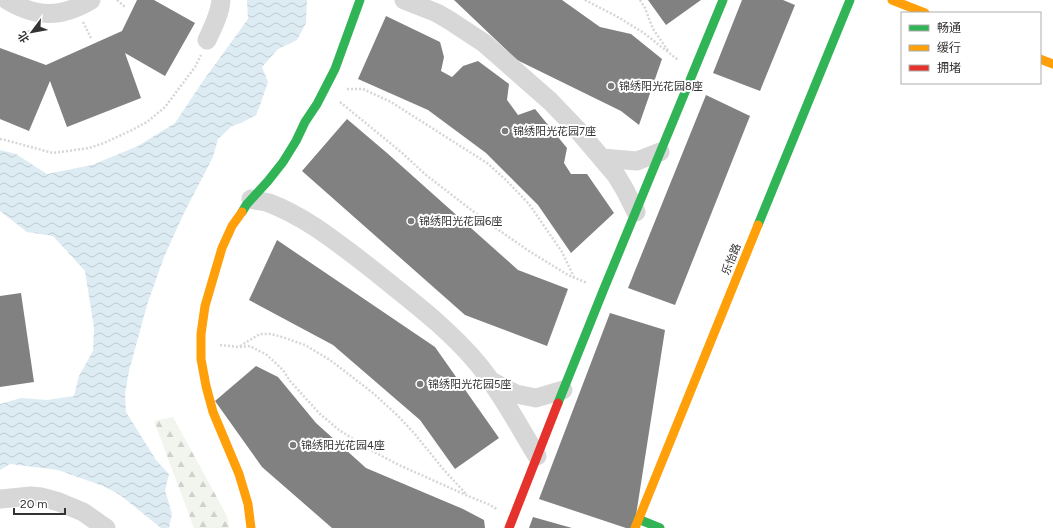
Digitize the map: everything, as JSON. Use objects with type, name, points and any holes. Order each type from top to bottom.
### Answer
[{"type":"street","points":[[8,0],[19,7],[34,12],[51,14],[70,10],[91,0]]},
{"type":"street","points":[[207,40],[221,7],[221,0]]},
{"type":"street","points":[[252,528],[248,504],[239,474],[213,412],[206,386],[201,358],[201,339],[205,306],[222,248],[232,226],[251,199],[283,162],[296,141],[305,122],[317,104],[335,68],[360,0]]},
{"type":"street","points":[[404,0],[436,13],[484,43],[550,101],[602,158],[619,180],[636,212]]},
{"type":"street","points":[[509,528],[603,291],[723,0]]},
{"type":"street","name":"乐怡路","points":[[636,524],[850,0]]},
{"type":"street","points":[[892,0],[922,12]]},
{"type":"street","points":[[1041,59],[1053,64]]},
{"type":"street","points":[[602,158],[636,160],[660,152]]},
{"type":"street","points":[[251,199],[269,203],[305,221],[347,250],[425,312],[456,340],[479,365],[498,392],[537,456]]},
{"type":"street","points":[[490,380],[516,394],[536,398],[564,390]]},
{"type":"street","points":[[0,499],[31,496],[41,497],[59,502],[83,512],[106,528]]},
{"type":"street","points":[[636,524],[660,528]]},
{"type":"path","points":[[117,0],[125,7]]},
{"type":"path","points":[[585,0],[644,33],[693,71]]},
{"type":"path","points":[[640,0],[654,29],[671,54]]},
{"type":"path","points":[[0,139],[53,153],[89,148],[132,130],[146,122],[165,107],[195,67],[207,40]]},
{"type":"path","points":[[325,89],[336,88],[363,90],[391,102],[487,163],[529,204],[562,252],[574,278]]},
{"type":"path","points":[[325,89],[401,152],[426,175],[487,222],[529,251],[574,278],[603,291]]},
{"type":"path","points":[[239,347],[260,334],[270,334],[305,345],[330,360],[373,393],[398,415],[468,496]]},
{"type":"path","points":[[201,339],[226,346],[250,346],[266,355],[283,370],[290,381],[320,414],[339,430],[376,453],[399,465],[488,504],[513,517]]},
{"type":"green space","points":[[173,417],[227,516],[229,528],[194,528],[154,421]]},
{"type":"water","points":[[247,0],[307,0],[306,23],[297,40],[278,49],[262,67],[268,82],[256,115],[232,126],[218,139],[213,157],[183,215],[164,257],[147,305],[129,371],[125,394],[126,412],[156,460],[169,474],[165,490],[172,514],[169,528],[161,528],[120,495],[103,486],[58,470],[10,464],[0,470],[0,404],[21,398],[47,400],[74,396],[79,376],[93,351],[94,328],[85,271],[53,236],[27,232],[0,211],[0,150],[16,154],[47,174],[92,165],[138,146],[175,123],[203,81],[248,19]]},
{"type":"building","points":[[137,0],[154,0],[195,23],[165,76],[125,53],[141,98],[67,127],[50,81],[29,131],[0,119],[0,48],[46,65],[122,31]]},
{"type":"building","name":"锦绣阳光花园8座","points":[[454,0],[562,0],[600,27],[631,34],[662,59],[639,125],[621,111],[517,60]]},
{"type":"building","points":[[648,0],[701,0],[666,25]]},
{"type":"building","points":[[742,0],[783,0],[795,5],[760,91],[713,73]]},
{"type":"building","name":"锦绣阳光花园7座","points":[[386,16],[440,42],[444,57],[441,71],[452,77],[463,66],[478,61],[509,84],[507,100],[518,115],[535,109],[567,148],[564,163],[571,174],[587,174],[614,213],[571,253],[538,205],[486,153],[428,110],[358,79]]},
{"type":"building","points":[[706,95],[750,116],[675,305],[628,288]]},
{"type":"building","name":"锦绣阳光花园6座","points":[[347,119],[518,270],[568,289],[547,346],[465,315],[302,171]]},
{"type":"building","name":"锦绣阳光花园5座","points":[[277,240],[435,347],[499,438],[455,469],[420,420],[333,345],[249,300]]},
{"type":"building","points":[[21,293],[34,382],[0,387],[0,296]]},
{"type":"building","points":[[610,313],[665,330],[634,528],[626,528],[539,499]]},
{"type":"building","name":"锦绣阳光花园4座","points":[[256,366],[278,377],[316,423],[366,468],[463,509],[484,520],[485,528],[332,528],[262,467],[215,401]]},
{"type":"building","points":[[533,517],[572,528],[529,528]]},
{"type":"traffic: fast","points":[[242,212],[247,204],[283,162],[296,141],[305,122],[317,104],[335,69],[360,0]]},
{"type":"traffic: fast","points":[[558,403],[723,0]]},
{"type":"traffic: fast","points":[[758,225],[850,0]]},
{"type":"traffic: fast","points":[[638,519],[660,528]]},
{"type":"traffic: slow","points":[[892,0],[922,12]]},
{"type":"traffic: slow","points":[[1041,59],[1053,64]]},
{"type":"traffic: slow","points":[[242,212],[232,226],[222,248],[205,306],[201,334],[201,359],[213,412],[239,474],[248,504],[251,528]]},
{"type":"traffic: slow","points":[[635,528],[758,225]]},
{"type":"traffic: jam","points":[[509,528],[558,403]]},
{"type":"place","name":"锦绣阳光花园8座","points":[[611,86]]},
{"type":"place","name":"锦绣阳光花园7座","points":[[505,131]]},
{"type":"place","name":"锦绣阳光花园6座","points":[[411,221]]},
{"type":"place","name":"锦绣阳光花园5座","points":[[420,384]]},
{"type":"place","name":"锦绣阳光花园4座","points":[[293,445]]}]
